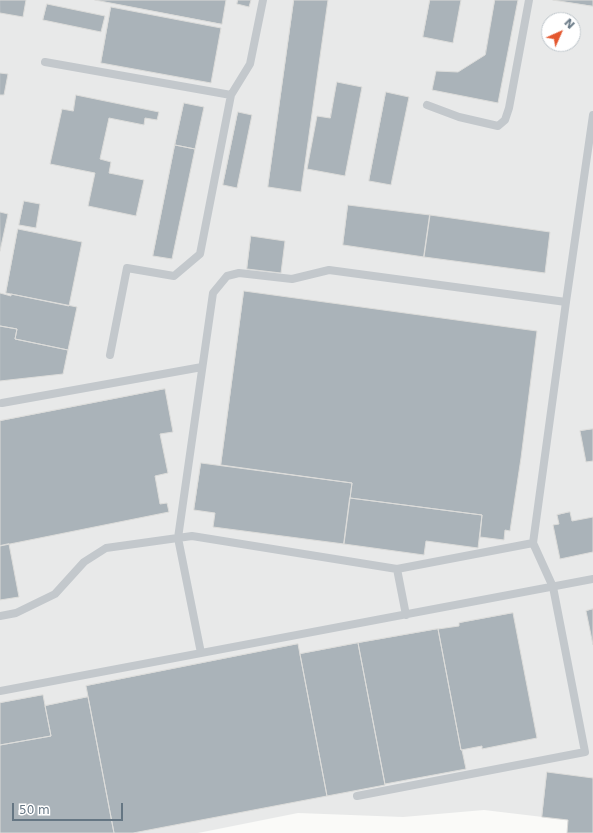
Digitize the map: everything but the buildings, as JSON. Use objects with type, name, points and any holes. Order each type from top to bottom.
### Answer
[{"type":"lane","points":[[110,355],[127,268],[174,276],[200,254],[231,95],[250,64],[263,0]]},
{"type":"lane","points":[[427,105],[458,117],[498,126],[505,120],[529,0]]},
{"type":"lane","points":[[46,62],[231,95]]},
{"type":"lane","points":[[357,796],[585,752],[553,587],[533,543],[593,115]]},
{"type":"lane","points":[[201,653],[178,538],[213,293],[227,276],[239,273],[292,279],[329,270],[566,302]]},
{"type":"lane","points":[[2,403],[202,367]]},
{"type":"lane","points":[[0,616],[16,613],[55,594],[84,562],[106,548],[192,536],[397,569],[533,543]]},
{"type":"lane","points":[[397,569],[406,614]]},
{"type":"lane","points":[[0,692],[593,579]]},
{"type":"shaded area","points":[[0,0],[593,0],[593,833],[567,833],[568,820],[484,810],[403,817],[298,813],[198,833],[0,833]]}]
